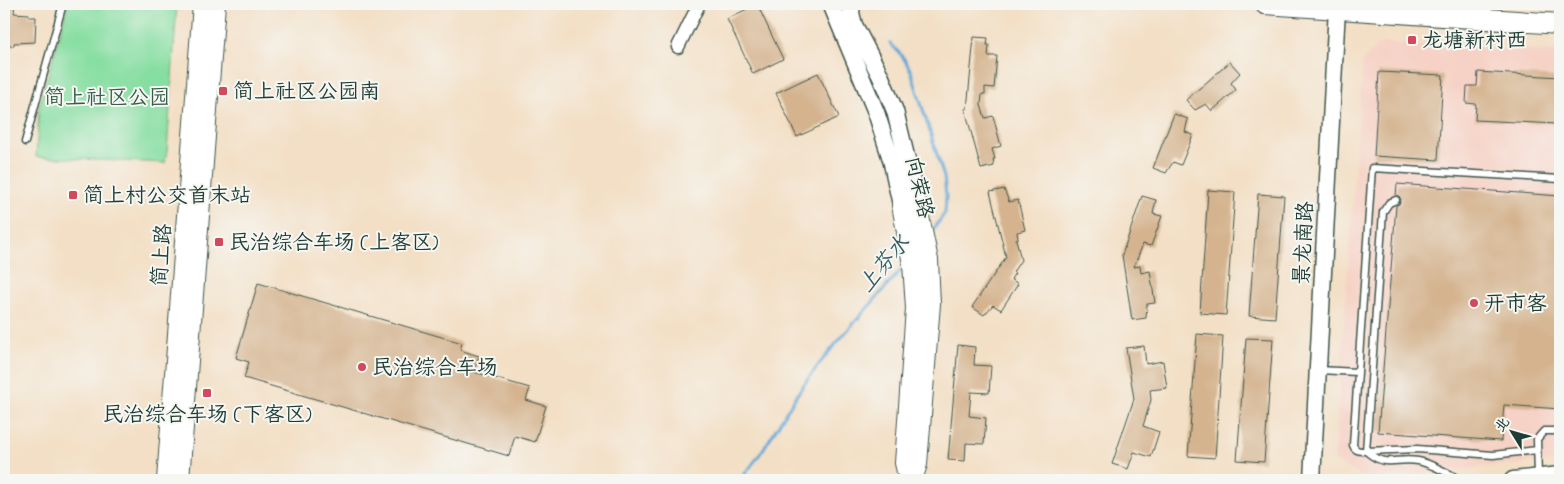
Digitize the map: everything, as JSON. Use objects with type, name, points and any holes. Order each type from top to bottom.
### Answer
[{"type":"main road","name":"简上路","points":[[166,480],[202,4]]},
{"type":"main road","name":"简上路","points":[[180,480],[216,4]]},
{"type":"main road","points":[[1265,4],[1560,24]]},
{"type":"main road","name":"向荣路","points":[[913,480],[918,464],[931,304],[929,260],[915,193]]},
{"type":"main road","name":"向荣路","points":[[901,205],[914,281],[914,328],[904,463],[908,480]]},
{"type":"street","points":[[678,46],[699,4]]},
{"type":"street","name":"向荣路","points":[[831,4],[876,112],[891,159],[901,205]]},
{"type":"street","name":"向荣路","points":[[852,4],[851,13],[854,25],[880,75],[895,111],[915,193]]},
{"type":"street","name":"景龙南路","points":[[1312,480],[1337,8]]},
{"type":"street","points":[[1513,480],[1560,475]]},
{"type":"lane","points":[[25,142],[63,4]]},
{"type":"lane","points":[[1537,450],[1493,456],[1417,449],[1358,451],[1352,445],[1372,168],[1560,179]]},
{"type":"lane","points":[[1396,200],[1389,203],[1383,212],[1366,451],[1373,458],[1382,461],[1418,461],[1461,480]]},
{"type":"lane","points":[[1318,370],[1358,372]]},
{"type":"lane","points":[[1538,478],[1537,439],[1544,431],[1560,431]]},
{"type":"shaded area","points":[[1381,43],[1560,52],[1560,460],[1364,478],[1334,460],[1363,60]]},
{"type":"green space","name":"简上社区公园","points":[[68,4],[177,4],[165,163],[36,157],[39,107]]},
{"type":"building","points":[[4,4],[15,4],[14,13],[29,14],[29,17],[36,17],[35,42],[14,43],[14,46],[4,46]]},
{"type":"building","points":[[757,4],[783,59],[753,74],[727,19]]},
{"type":"building","points":[[974,37],[988,38],[988,56],[997,56],[994,88],[985,87],[985,94],[982,94],[981,105],[985,118],[993,116],[1001,146],[992,149],[995,159],[993,159],[994,166],[981,169],[965,109],[967,109]]},
{"type":"building","points":[[1230,62],[1240,73],[1231,83],[1236,90],[1212,111],[1206,104],[1195,110],[1186,100]]},
{"type":"building","points":[[1379,72],[1443,75],[1438,160],[1374,156]]},
{"type":"building","points":[[1478,72],[1560,77],[1558,124],[1475,120],[1476,104],[1466,103],[1467,86],[1477,86]]},
{"type":"building","points":[[818,73],[839,117],[797,137],[776,93]]},
{"type":"building","points":[[1174,114],[1188,119],[1185,132],[1193,135],[1181,165],[1173,162],[1166,173],[1153,168]]},
{"type":"building","name":"开市客","points":[[1397,184],[1560,196],[1560,409],[1504,405],[1501,441],[1378,432],[1396,206],[1401,200],[1396,195]]},
{"type":"building","points":[[1004,189],[1009,202],[1018,200],[1025,230],[1017,232],[1018,239],[1016,239],[1021,260],[1011,279],[1018,284],[1001,310],[993,305],[984,315],[972,307],[1006,257],[990,192]]},
{"type":"building","points":[[1208,190],[1235,192],[1226,315],[1200,313]]},
{"type":"building","points":[[1258,194],[1284,196],[1275,318],[1249,316]]},
{"type":"building","points":[[1142,196],[1156,200],[1153,214],[1162,216],[1151,246],[1143,244],[1134,267],[1140,266],[1141,273],[1150,271],[1155,303],[1147,304],[1146,318],[1132,320],[1122,255]]},
{"type":"building","name":"民治综合车场","points":[[258,283],[462,343],[460,350],[479,356],[474,372],[530,388],[526,400],[546,406],[535,442],[515,436],[509,456],[244,378],[249,362],[236,358]]},
{"type":"building","points":[[1197,334],[1223,336],[1215,458],[1188,456]]},
{"type":"building","points":[[1246,338],[1273,339],[1264,462],[1237,460]]},
{"type":"building","points":[[958,345],[975,347],[974,365],[991,366],[989,393],[971,392],[969,416],[986,418],[984,444],[966,443],[965,461],[948,460]]},
{"type":"building","points":[[1144,346],[1146,364],[1163,361],[1167,388],[1150,390],[1151,400],[1143,426],[1159,432],[1151,457],[1134,452],[1128,469],[1112,464],[1134,399],[1126,348]]},
{"type":"waterway","name":"上芬水","points":[[890,43],[903,57],[911,71],[944,177],[945,213],[930,234]]},
{"type":"waterway","name":"上芬水","points":[[739,480],[766,445],[817,367],[906,264]]},
{"type":"place","name":"龙塘新村西","points":[[1412,40]]},
{"type":"place","name":"简上社区公园南","points":[[223,91]]},
{"type":"place","name":"简上村公交首末站","points":[[73,195]]},
{"type":"place","name":"民治综合车场 (上客区)","points":[[219,242]]},
{"type":"place","name":"开市客","points":[[1474,303]]},
{"type":"place","name":"民治综合车场","points":[[362,367]]},
{"type":"place","name":"民治综合车场 (下客区)","points":[[207,393]]}]
